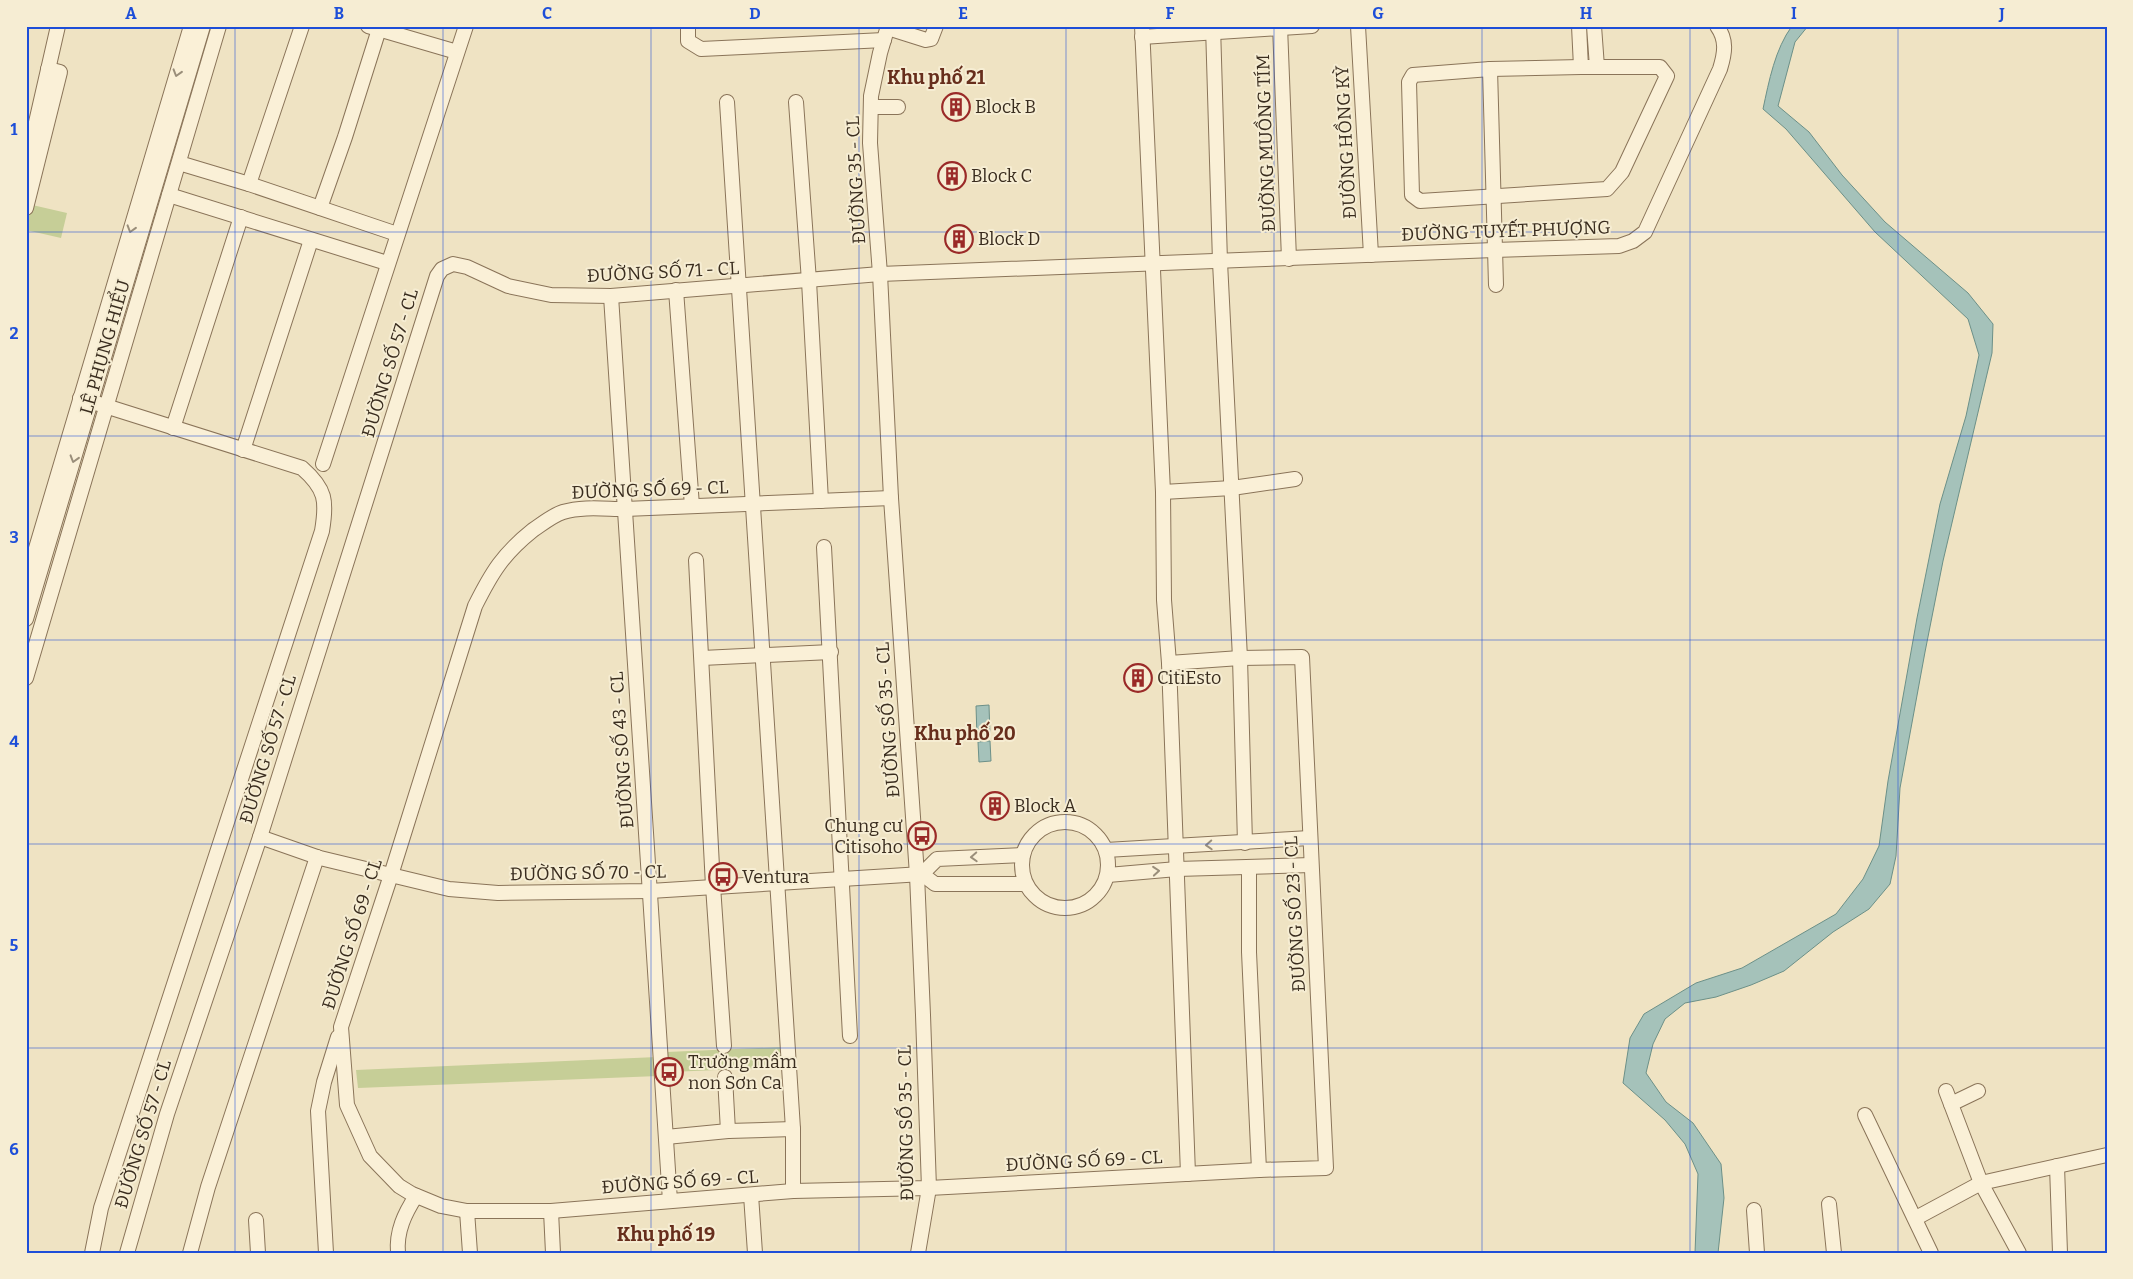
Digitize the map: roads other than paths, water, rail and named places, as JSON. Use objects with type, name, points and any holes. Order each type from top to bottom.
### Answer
[{"type":"street","points":[[26,166],[58,26]]},
{"type":"street","name":"LÊ PHỤNG HIỂU","points":[[95,403],[191,26]]},
{"type":"street","name":"LÊ PHỤNG HIỂU","points":[[26,659],[58,528],[203,26]]},
{"type":"street","name":"LÊ PHỤNG HIỂU","points":[[26,619],[58,528],[95,403],[214,26]]},
{"type":"street","name":"LÊ PHỤNG HIỂU","points":[[95,403],[170,195],[219,26]]},
{"type":"street","points":[[249,184],[302,26]]},
{"type":"street","points":[[323,464],[387,263],[466,26]]},
{"type":"street","points":[[688,26],[688,41],[701,49],[887,32],[926,40],[931,39],[936,26]]},
{"type":"street","points":[[1188,1174],[1169,663],[1164,600],[1162,492],[1142,31],[1312,26]]},
{"type":"street","name":"ĐƯỜNG HỒNG KỲ","points":[[1358,26],[1371,255]]},
{"type":"street","points":[[1579,26],[1581,67]]},
{"type":"street","points":[[1594,26],[1597,67]]},
{"type":"street","name":"ĐƯỜNG TUYẾT PHƯỢNG","points":[[1152,264],[1620,246],[1633,241],[1645,232],[1720,69],[1724,58],[1724,41],[1717,26]]},
{"type":"street","points":[[320,208],[345,137],[375,27],[457,52]]},
{"type":"street","name":"ĐƯỜNG MUỒNG TÍM","points":[[1280,27],[1289,259]]},
{"type":"street","points":[[1213,29],[1220,262],[1240,658],[1245,843]]},
{"type":"street","name":"ĐƯỜNG 35 - CL","points":[[880,274],[870,144],[871,96],[887,32]]},
{"type":"street","points":[[1597,67],[1660,67],[1667,76],[1622,172],[1607,189],[1420,201],[1412,195],[1409,82],[1413,76],[1490,69],[1597,67]]},
{"type":"street","points":[[1490,69],[1496,284]]},
{"type":"street","points":[[26,208],[60,72],[48,70]]},
{"type":"street","points":[[727,102],[792,1129],[793,1191]]},
{"type":"street","points":[[796,102],[809,281],[821,501]]},
{"type":"street","points":[[871,107],[898,107]]},
{"type":"street","points":[[179,163],[249,184],[397,234]]},
{"type":"street","points":[[170,195],[387,263]]},
{"type":"street","points":[[173,428],[241,218]]},
{"type":"street","points":[[243,450],[311,240]]},
{"type":"street","name":"ĐƯỜNG SỐ 71 - CL","points":[[453,264],[467,266],[508,286],[550,295],[611,296],[880,274],[1152,264]]},
{"type":"street","name":"ĐƯỜNG SỐ 57 - CL","points":[[127,1253],[167,1114],[260,837],[437,276],[442,269],[453,264]]},
{"type":"street","name":"ĐƯỜNG SỐ 35 - CL","points":[[880,274],[891,498],[919,874],[929,1188],[918,1253]]},
{"type":"street","points":[[676,290],[692,506]]},
{"type":"street","name":"ĐƯỜNG SỐ 43 - CL","points":[[611,296],[670,1201]]},
{"type":"street","points":[[92,1253],[101,1208],[322,531],[326,510],[324,494],[314,478],[302,468],[95,403]]},
{"type":"street","points":[[1162,492],[1232,488],[1295,479]]},
{"type":"street","name":"ĐƯỜNG SỐ 69 - CL","points":[[891,498],[625,509],[592,508],[562,512],[540,525],[511,548],[491,573],[475,606],[391,875],[341,1027],[347,1105],[370,1156],[399,1186],[416,1196],[441,1206],[467,1211],[551,1211],[793,1191],[929,1188],[1326,1168]]},
{"type":"street","name":"LÊ PHỤNG HIỂU","points":[[26,582],[58,528]]},
{"type":"street","name":"LÊ PHỤNG HIỂU","points":[[26,678],[58,528]]},
{"type":"street","points":[[824,547],[850,1036]]},
{"type":"street","points":[[696,560],[713,886],[724,1046]]},
{"type":"street","points":[[702,658],[831,652]]},
{"type":"street","name":"ĐƯỜNG SỐ 23 - CL","points":[[1240,658],[1302,657],[1326,1168]]},
{"type":"street","points":[[1169,663],[1240,658]]},
{"type":"street","points":[[1063,822],[1077,823],[1089,829],[1100,838],[1106,850],[1109,864],[1108,875],[1100,891],[1089,902],[1076,908],[1061,909],[1046,905],[1034,896],[1025,884],[1022,870],[1023,855],[1028,842],[1050,824],[1063,822]]},
{"type":"street","name":"ĐƯỜNG SỐ 70 - CL","points":[[260,837],[317,857],[449,889],[498,893],[650,891],[919,874],[935,884],[1025,884]]},
{"type":"street","points":[[1106,850],[1310,838]]},
{"type":"street","points":[[919,874],[937,860],[1023,855]]},
{"type":"street","points":[[190,1253],[208,1187],[317,857]]},
{"type":"street","points":[[1108,875],[1177,869],[1311,865]]},
{"type":"street","points":[[1249,867],[1249,952],[1259,1170]]},
{"type":"street","points":[[326,1253],[318,1111],[324,1082],[341,1027]]},
{"type":"street","points":[[725,1077],[728,1131]]},
{"type":"street","points":[[1978,1090],[1948,1097],[1981,1183],[2018,1253]]},
{"type":"street","points":[[1865,1115],[1916,1218],[1931,1253]]},
{"type":"street","points":[[666,1137],[728,1131],[792,1129]]},
{"type":"street","points":[[1916,1218],[1981,1183],[2107,1155]]},
{"type":"street","points":[[2057,1166],[2060,1253]]},
{"type":"street","points":[[751,1195],[755,1253]]},
{"type":"street","points":[[398,1253],[397,1244],[400,1226],[406,1211],[416,1196]]},
{"type":"street","points":[[1829,1204],[1834,1253]]},
{"type":"street","points":[[1754,1210],[1757,1253]]},
{"type":"street","points":[[467,1211],[470,1253]]},
{"type":"street","points":[[551,1211],[553,1253]]},
{"type":"street","points":[[256,1220],[258,1253]]},
{"type":"water","points":[[1792,26],[1808,26],[1795,42],[1778,106],[1809,132],[1842,175],[1885,222],[1968,293],[1993,324],[1992,353],[1943,561],[1925,652],[1900,788],[1896,856],[1890,884],[1869,909],[1833,932],[1784,971],[1716,997],[1685,1003],[1665,1019],[1653,1044],[1646,1073],[1666,1102],[1693,1123],[1721,1164],[1724,1198],[1718,1253],[1695,1253],[1698,1174],[1685,1144],[1665,1120],[1623,1083],[1630,1038],[1644,1014],[1696,983],[1742,968],[1836,914],[1863,879],[1879,846],[1888,781],[1917,618],[1940,504],[1966,416],[1979,355],[1968,319],[1875,232],[1786,129],[1763,109],[1770,76],[1777,55]]},
{"type":"water","points":[[989,705],[990,736],[977,737],[976,706]]},
{"type":"water","points":[[990,741],[991,761],[979,762],[978,742]]},
{"type":"place","name":"Block B","points":[[956,107]]},
{"type":"place","name":"Block C","points":[[952,176]]},
{"type":"place","name":"Block D","points":[[959,239]]},
{"type":"place","name":"CitiEsto","points":[[1138,678]]},
{"type":"place","name":"Block A","points":[[995,806]]},
{"type":"place","name":"Chung cư Citisoho","points":[[922,836]]},
{"type":"place","name":"Ventura","points":[[723,877]]},
{"type":"place","name":"Trường mầm non Sơn Ca","points":[[669,1072]]},
{"type":"district","name":"Khu phố 21","points":[[936,77]]},
{"type":"district","name":"Khu phố 20","points":[[965,733]]},
{"type":"district","name":"Khu phố 19","points":[[666,1234]]}]
